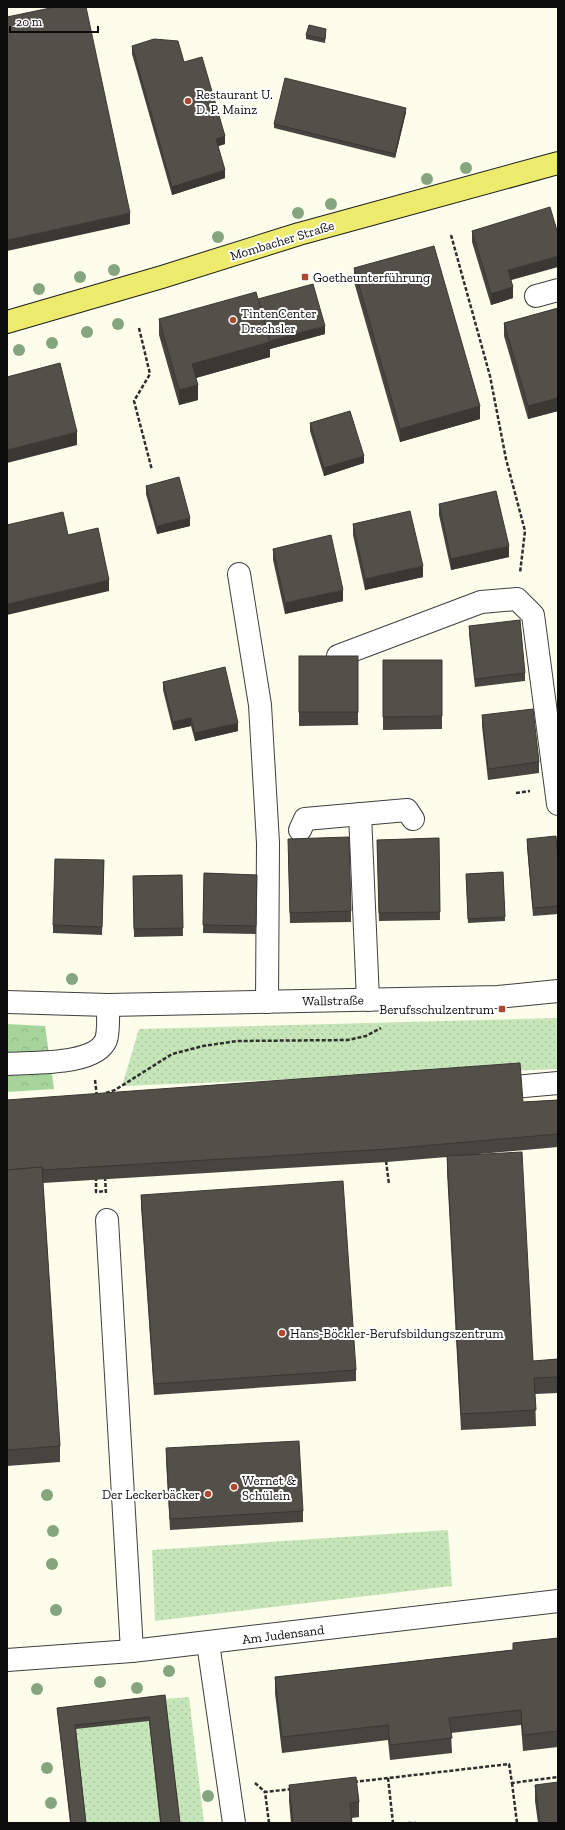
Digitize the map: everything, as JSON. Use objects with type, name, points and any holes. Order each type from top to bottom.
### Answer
[{"type":"main road","name":"Mombacher Straße","points":[[7,322],[147,282],[307,232],[558,163]]},
{"type":"street","points":[[536,296],[558,290]]},
{"type":"street","points":[[238,574],[260,704],[268,843],[267,1002]]},
{"type":"street","points":[[338,656],[481,602],[517,599],[532,615],[558,804]]},
{"type":"street","points":[[300,830],[305,819],[407,810],[413,819]]},
{"type":"street","points":[[360,814],[368,1000]]},
{"type":"street","name":"Wallstraße","points":[[7,1002],[108,1006],[498,997],[558,991]]},
{"type":"street","points":[[7,1064],[74,1060],[93,1054],[106,1040],[108,1006]]},
{"type":"street","points":[[558,1083],[479,1098],[558,1100]]},
{"type":"street","points":[[107,1220],[132,1651]]},
{"type":"street","name":"Am Judensand","points":[[7,1660],[132,1651],[208,1643],[558,1601]]},
{"type":"street","points":[[208,1643],[234,1823]]},
{"type":"path","points":[[451,234],[490,376],[506,459],[525,531],[520,573]]},
{"type":"path","points":[[139,328],[150,374],[134,401],[152,470]]},
{"type":"path","points":[[90,1098],[115,1090],[172,1054],[202,1046],[237,1041],[348,1040],[366,1036],[381,1028]]},
{"type":"path","points":[[386,1156],[389,1184]]},
{"type":"path","points":[[105,1173],[107,1220]]},
{"type":"path","points":[[96,1174],[96,1192],[106,1191]]},
{"type":"path","points":[[350,1782],[509,1764],[517,1823]]},
{"type":"path","points":[[512,1783],[558,1777]]},
{"type":"path","points":[[388,1778],[393,1823]]},
{"type":"path","points":[[269,1823],[265,1792],[296,1788]]},
{"type":"path","points":[[408,1823],[416,1823]]},
{"type":"green space","points":[[558,1018],[558,1069],[122,1086],[139,1029]]},
{"type":"green space","points":[[7,1024],[45,1026],[54,1089],[7,1092]]},
{"type":"green space","points":[[448,1530],[452,1586],[155,1621],[152,1550]]},
{"type":"green space","points":[[189,1697],[204,1823],[179,1823],[165,1699]]},
{"type":"green space","points":[[149,1721],[160,1823],[86,1823],[75,1729]]},
{"type":"building","points":[[55,7],[86,7],[130,213],[7,240],[7,17]]},
{"type":"building","points":[[309,25],[326,29],[325,39],[306,35]]},
{"type":"building","points":[[154,39],[178,41],[184,62],[202,57],[225,136],[216,139],[225,170],[172,187],[132,46]]},
{"type":"building","points":[[285,78],[406,108],[395,154],[274,124]]},
{"type":"building","points":[[550,207],[558,234],[558,256],[508,270],[513,287],[491,294],[472,231]]},
{"type":"building","points":[[434,246],[480,406],[400,429],[354,268]]},
{"type":"building","points":[[313,284],[325,326],[270,341],[258,299]]},
{"type":"building","points":[[256,292],[270,342],[192,364],[198,385],[179,390],[159,319]]},
{"type":"building","points":[[558,308],[558,398],[528,406],[504,323]]},
{"type":"building","points":[[60,363],[77,432],[7,450],[7,377]]},
{"type":"building","points":[[350,411],[364,456],[324,468],[310,423]]},
{"type":"building","points":[[179,477],[190,518],[157,526],[146,486]]},
{"type":"building","points":[[496,491],[509,546],[451,559],[439,504]]},
{"type":"building","points":[[410,511],[423,566],[365,579],[353,524]]},
{"type":"building","points":[[63,512],[68,535],[98,528],[109,580],[7,604],[7,525]]},
{"type":"building","points":[[331,535],[343,590],[285,603],[273,549]]},
{"type":"building","points":[[520,620],[525,673],[475,679],[469,626]]},
{"type":"building","points":[[299,656],[358,656],[358,712],[299,712]]},
{"type":"building","points":[[383,660],[442,660],[442,716],[383,717]]},
{"type":"building","points":[[225,667],[238,723],[195,733],[191,718],[173,722],[163,682]]},
{"type":"building","points":[[533,709],[539,762],[488,769],[482,715]]},
{"type":"building","points":[[556,836],[558,857],[558,906],[533,908],[527,839]]},
{"type":"building","points":[[349,837],[351,911],[290,913],[288,839]]},
{"type":"building","points":[[439,838],[440,912],[379,913],[377,840]]},
{"type":"building","points":[[55,859],[104,860],[102,927],[53,925]]},
{"type":"building","points":[[503,872],[505,917],[468,919],[466,874]]},
{"type":"building","points":[[204,873],[257,875],[256,926],[203,925]]},
{"type":"building","points":[[182,875],[183,928],[134,929],[133,876]]},
{"type":"building","points":[[520,1063],[523,1102],[558,1100],[558,1134],[387,1149],[43,1170],[42,1167],[7,1170],[7,1100]]},
{"type":"building","points":[[522,1152],[533,1361],[558,1359],[558,1377],[534,1378],[536,1410],[461,1414],[447,1156]]},
{"type":"building","points":[[42,1167],[60,1446],[7,1450],[7,1170]]},
{"type":"building","points":[[343,1181],[356,1370],[154,1384],[141,1195]]},
{"type":"building","name":"Wernet & Schülein","points":[[299,1441],[303,1511],[170,1519],[166,1448]]},
{"type":"building","points":[[558,1638],[558,1731],[523,1735],[521,1710],[449,1718],[452,1738],[390,1745],[388,1725],[282,1737],[275,1677],[513,1650],[513,1643]]},
{"type":"building","points":[[165,1695],[180,1823],[161,1823],[149,1717],[75,1725],[86,1823],[71,1823],[57,1708]]},
{"type":"building","points":[[356,1777],[359,1802],[350,1803],[352,1823],[293,1823],[289,1785]]},
{"type":"building","points":[[558,1782],[558,1823],[540,1823],[535,1785]]},
{"type":"place","name":"Restaurant U. D. P. Mainz","points":[[188,101]]},
{"type":"place","name":"Goetheunterführung","points":[[305,277]]},
{"type":"place","name":"TintenCenter Drechsler","points":[[233,320]]},
{"type":"place","name":"Berufsschulzentrum","points":[[502,1009]]},
{"type":"place","name":"Hans-Böckler-Berufsbildungszentrum","points":[[282,1333]]},
{"type":"place","name":"Wernet & Schülein","points":[[234,1487]]},
{"type":"place","name":"Der Leckerbäcker","points":[[208,1494]]}]
